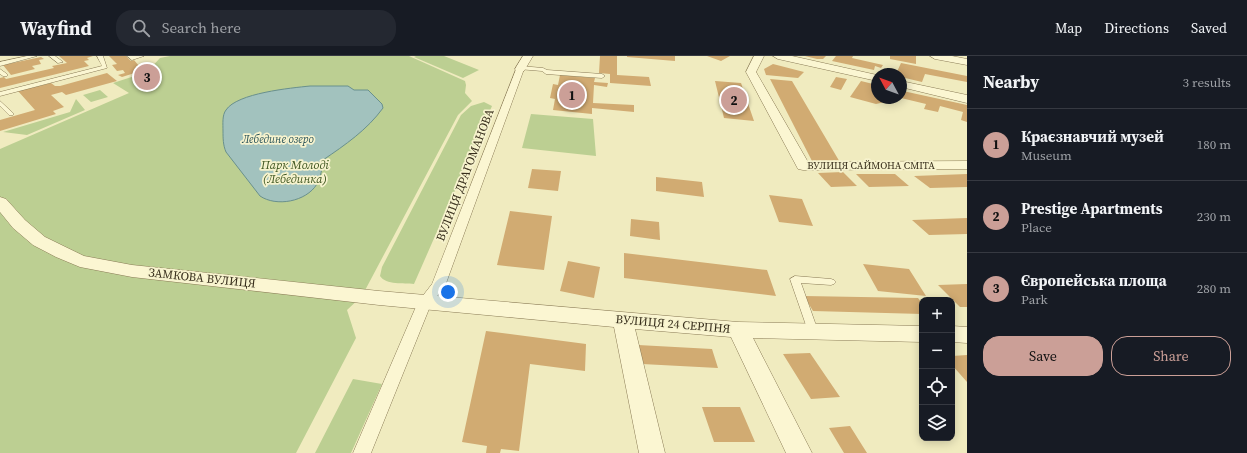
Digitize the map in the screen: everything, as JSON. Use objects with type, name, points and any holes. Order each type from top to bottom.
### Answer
[{"type":"street","name":"ВУЛИЦЯ ДРАГОМАНОВА","points":[[362,453],[425,302],[438,286],[520,69],[528,56]]},
{"type":"street","name":"ВУЛИЦЯ САЙМОНА СМІТА","points":[[759,56],[751,72],[803,166],[967,165]]},
{"type":"street","points":[[778,56],[871,77]]},
{"type":"street","points":[[935,56],[967,62]]},
{"type":"street","points":[[907,85],[967,99]]},
{"type":"street","name":"ЗАМКОВА ВУЛИЦЯ","points":[[0,202],[18,224],[39,241],[80,261],[132,271],[425,302]]},
{"type":"street","name":"ВУЛИЦЯ 24 СЕРПНЯ","points":[[425,302],[738,330],[919,334]]},
{"type":"street","points":[[623,320],[652,453]]},
{"type":"street","points":[[738,330],[799,453]]},
{"type":"street","points":[[955,334],[967,334]]},
{"type":"lane","points":[[0,64],[34,56]]},
{"type":"lane","points":[[52,56],[60,62]]},
{"type":"lane","points":[[0,94],[105,66],[100,56]]},
{"type":"lane","points":[[130,56],[132,58],[141,56]]},
{"type":"lane","points":[[520,69],[602,76]]},
{"type":"lane","points":[[0,71],[5,75]]},
{"type":"lane","points":[[0,103],[11,114]]},
{"type":"lane","points":[[812,331],[795,279],[831,282]]},
{"type":"green space","name":"Парк Молоді (Лебединка)","points":[[170,56],[409,56],[465,81],[465,93],[472,101],[458,115],[362,296],[347,310],[356,338],[296,453],[0,453],[0,149],[129,93],[113,83],[147,72],[160,58]]},
{"type":"green space","points":[[444,56],[479,70],[463,78],[414,57]]},
{"type":"green space","points":[[100,90],[108,97],[91,102],[83,95]]},
{"type":"green space","points":[[76,99],[85,110],[27,135],[3,132],[70,112]]},
{"type":"green space","points":[[484,102],[492,106],[414,284],[386,281],[380,276],[382,267],[461,115],[471,106]]},
{"type":"green space","points":[[531,114],[593,119],[596,156],[522,148]]},
{"type":"green space","points":[[353,379],[382,384],[351,453],[315,453]]},
{"type":"water","name":"Лебедине озеро","points":[[310,86],[348,86],[354,90],[368,90],[382,104],[383,108],[363,130],[323,160],[317,184],[306,195],[298,199],[282,202],[267,199],[260,196],[226,152],[223,136],[224,114],[232,104],[252,95]]},
{"type":"building","points":[[59,56],[93,56],[87,58],[89,60],[84,61],[89,66],[0,88],[0,78],[4,77],[6,79],[54,68],[52,66],[67,63]]},
{"type":"building","points":[[109,56],[126,56],[131,61],[134,60],[139,66],[136,66],[141,71],[122,77],[118,75],[125,73],[123,70],[117,71],[112,65],[117,64]]},
{"type":"building","points":[[600,56],[617,56],[617,75],[649,77],[651,86],[610,83],[610,74],[599,73]]},
{"type":"building","points":[[675,56],[675,61],[627,57]]},
{"type":"building","points":[[707,56],[730,56],[721,61]]},
{"type":"building","points":[[805,56],[826,56],[823,59],[817,59]]},
{"type":"building","points":[[836,56],[853,56],[852,58],[883,65],[881,68],[875,66],[874,68],[871,68],[871,69],[832,61]]},
{"type":"building","points":[[890,56],[916,56],[916,64],[890,59]]},
{"type":"building","points":[[41,57],[44,59],[39,60],[41,64],[32,66],[35,69],[11,75],[3,65]]},
{"type":"building","points":[[901,63],[967,76],[967,82],[925,74],[922,82],[907,78],[907,68],[899,68]]},
{"type":"building","points":[[773,64],[804,72],[798,78],[766,75],[764,69]]},
{"type":"building","points":[[107,73],[117,81],[66,95],[62,92],[51,95],[64,107],[53,111],[56,114],[0,131],[0,120],[35,110],[18,91],[51,83],[55,86],[60,86]]},
{"type":"building","points":[[560,75],[595,78],[594,82],[608,83],[607,87],[594,85],[593,103],[634,105],[634,112],[592,108],[592,114],[553,110],[555,99],[550,98],[553,84],[558,85]]},
{"type":"building","points":[[836,77],[847,79],[841,90],[830,87]]},
{"type":"building","points":[[770,79],[792,81],[841,164],[812,161]]},
{"type":"building","points":[[715,81],[741,83],[754,121],[724,118]]},
{"type":"building","points":[[861,81],[871,84],[871,103],[850,97]]},
{"type":"building","points":[[907,92],[967,105],[967,122],[961,120],[963,112],[940,106],[938,112],[924,109],[926,104],[907,99]]},
{"type":"building","points":[[532,169],[561,171],[558,191],[528,188]]},
{"type":"building","points":[[843,172],[857,186],[831,187],[818,173]]},
{"type":"building","points":[[856,174],[895,174],[909,186],[869,187]]},
{"type":"building","points":[[967,174],[967,187],[930,188],[914,176]]},
{"type":"building","points":[[656,177],[702,182],[704,197],[656,191]]},
{"type":"building","points":[[769,195],[802,199],[813,226],[779,222]]},
{"type":"building","points":[[510,211],[552,216],[544,270],[497,265]]},
{"type":"building","points":[[967,218],[967,234],[929,235],[912,220]]},
{"type":"building","points":[[631,219],[659,222],[660,240],[630,236]]},
{"type":"building","points":[[624,253],[767,270],[776,296],[624,278]]},
{"type":"building","points":[[568,261],[600,267],[594,298],[560,291]]},
{"type":"building","points":[[863,264],[909,269],[926,296],[878,291]]},
{"type":"building","points":[[967,284],[967,307],[960,307],[955,302],[955,297],[950,297],[938,285]]},
{"type":"building","points":[[804,296],[918,298],[919,299],[919,314],[813,311]]},
{"type":"building","points":[[486,331],[586,344],[585,371],[530,364],[519,451],[501,449],[500,453],[486,453],[487,446],[462,442]]},
{"type":"building","points":[[638,345],[712,349],[718,368],[642,364]]},
{"type":"building","points":[[810,353],[840,397],[811,399],[783,354]]},
{"type":"building","points":[[967,355],[967,382],[955,368],[955,356]]},
{"type":"building","points":[[702,407],[740,407],[755,442],[714,442]]},
{"type":"building","points":[[850,426],[867,453],[844,453],[829,428]]},
{"type":"place","name":"Європейська площа","points":[[147,77]]},
{"type":"place","name":"Краєзнавчий музей","points":[[572,95]]},
{"type":"place","name":"Prestige Apartments","points":[[734,100]]}]
